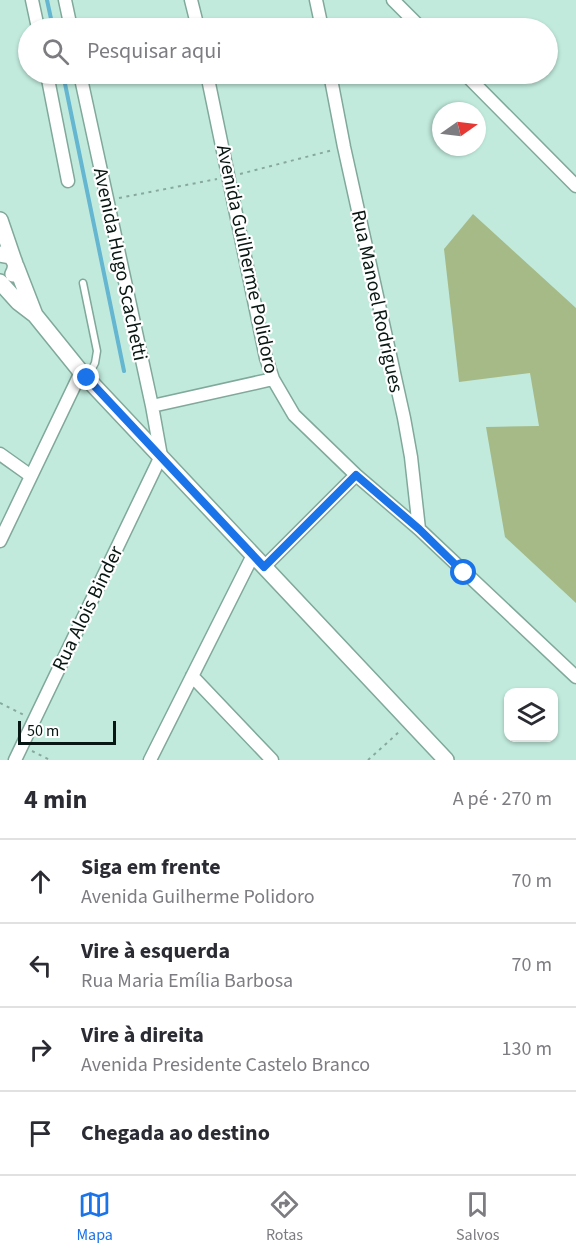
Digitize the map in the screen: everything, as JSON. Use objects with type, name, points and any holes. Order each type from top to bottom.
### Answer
[{"type":"street","points":[[32,0],[36,18]]},
{"type":"street","points":[[65,0],[69,18]]},
{"type":"street","points":[[191,0],[196,18]]},
{"type":"street","points":[[316,0],[320,18]]},
{"type":"street","points":[[393,0],[411,18]]},
{"type":"street","name":"Avenida Hugo Scachetti","points":[[49,84],[68,181]]},
{"type":"street","name":"Avenida Hugo Scachetti","points":[[82,84],[161,456]]},
{"type":"street","name":"Avenida Guilherme Polidoro","points":[[209,84],[266,358],[273,379],[294,416],[356,475],[419,529],[576,677]]},
{"type":"street","name":"Rua Manoel Rodrigues","points":[[332,84],[404,418],[419,529]]},
{"type":"street","points":[[475,84],[576,186]]},
{"type":"street","points":[[0,220],[35,315]]},
{"type":"street","points":[[0,254],[7,254],[15,263]]},
{"type":"street","points":[[0,280],[13,275],[15,263]]},
{"type":"street","points":[[0,280],[18,302],[35,315],[84,375],[446,760]]},
{"type":"street","points":[[0,541],[3,530],[84,375]]},
{"type":"street","points":[[152,406],[273,379]]},
{"type":"street","points":[[0,454],[31,476]]},
{"type":"street","name":"Rua Alois Binder","points":[[15,760],[161,456]]},
{"type":"street","points":[[264,567],[356,475]]},
{"type":"street","points":[[150,760],[253,555]]},
{"type":"street","points":[[192,676],[272,760]]},
{"type":"lane","points":[[83,283],[97,351],[95,363],[84,375]]},
{"type":"path","points":[[107,200],[230,177],[344,147]]},
{"type":"path","points":[[0,703],[34,719]]},
{"type":"path","points":[[368,760],[411,721]]},
{"type":"path","points":[[21,746],[50,760]]},
{"type":"green space","points":[[473,214],[576,308],[576,603],[505,537],[486,427],[539,426],[530,373],[459,382],[444,249]]},
{"type":"waterway","points":[[47,0],[51,18]]},
{"type":"waterway","points":[[65,84],[124,371]]},
{"type":"route","points":[[87,378],[264,567],[356,475],[419,529],[464,573]]}]
